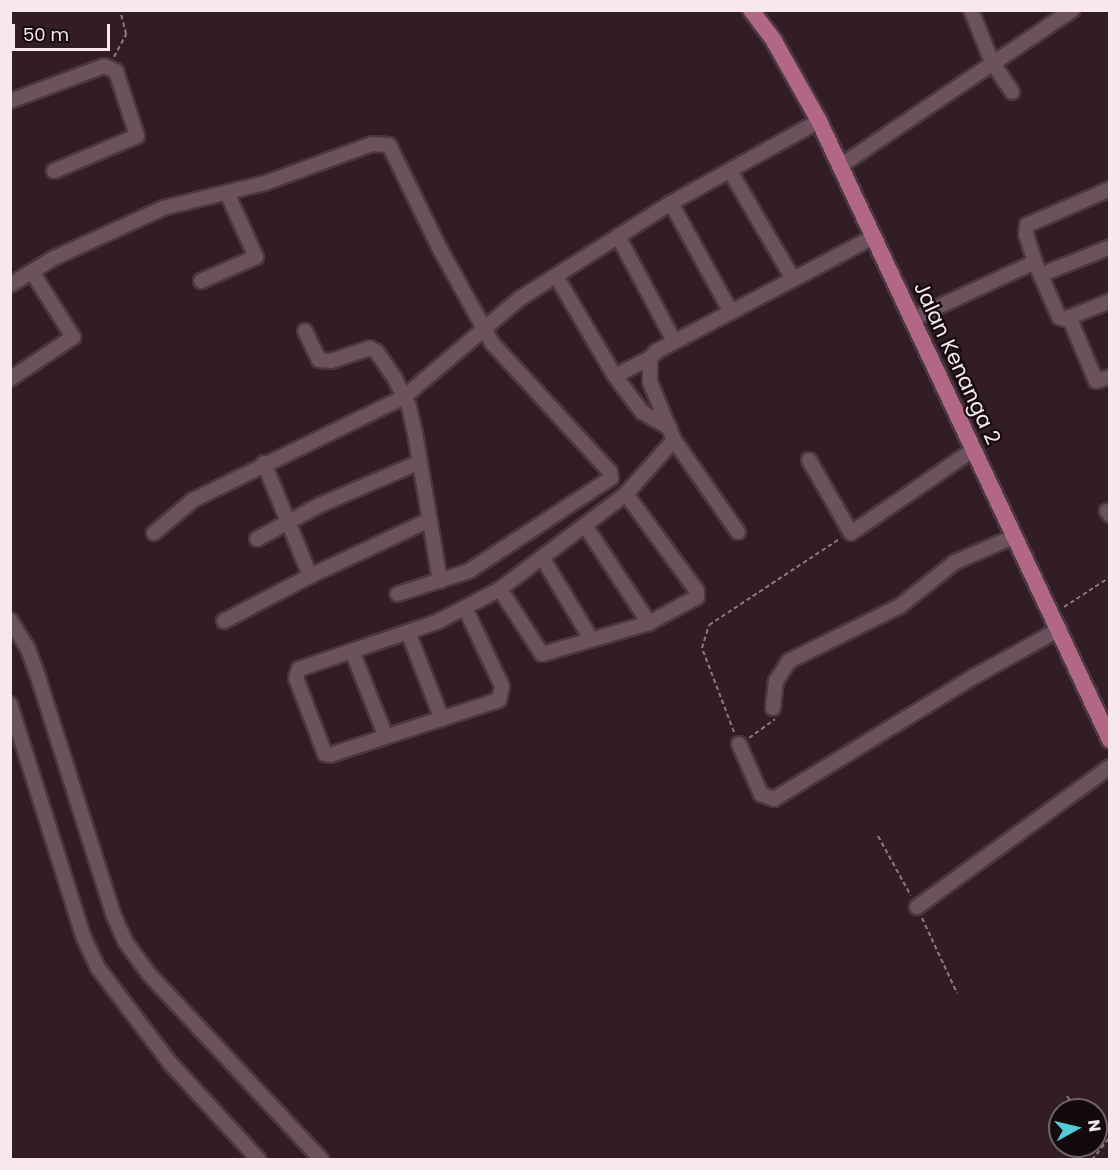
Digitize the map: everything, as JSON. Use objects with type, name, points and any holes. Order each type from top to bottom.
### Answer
[{"type":"main road","name":"Jalan Kenanga 2","points":[[751,10],[774,41],[819,121],[1110,740]]},
{"type":"street","points":[[971,10],[992,62],[1012,92]]},
{"type":"street","points":[[840,166],[1072,10]]},
{"type":"street","points":[[10,101],[109,66],[116,71],[138,134],[54,171]]},
{"type":"street","points":[[154,533],[193,500],[264,463],[404,397],[519,299],[671,203],[819,121]]},
{"type":"street","points":[[10,285],[163,208],[227,193],[326,164],[372,144],[389,145],[440,249],[492,343],[610,472],[611,478],[469,571],[398,594]]},
{"type":"street","points":[[730,171],[793,279]]},
{"type":"street","points":[[1110,189],[1027,225],[1025,231],[1056,314],[1069,317],[1110,301]]},
{"type":"street","points":[[201,281],[256,257],[227,193]]},
{"type":"street","points":[[671,203],[731,312]]},
{"type":"street","points":[[618,236],[674,341]]},
{"type":"street","points":[[615,376],[650,358],[674,341],[873,237]]},
{"type":"street","points":[[912,319],[1037,268],[1110,247]]},
{"type":"street","points":[[10,379],[73,337],[32,272]]},
{"type":"street","points":[[556,276],[615,376],[642,412],[672,434]]},
{"type":"street","points":[[1069,317],[1096,381],[1110,377]]},
{"type":"street","points":[[305,331],[316,357],[324,362],[374,350],[404,397],[420,462],[440,581]]},
{"type":"street","points":[[650,358],[650,382],[672,434],[738,532]]},
{"type":"street","points":[[465,608],[503,694],[499,700],[330,756],[322,750],[296,673],[299,669],[408,632],[465,608],[500,589],[586,527],[626,494],[672,434]]},
{"type":"street","points":[[809,460],[851,533],[973,450]]},
{"type":"street","points":[[257,540],[320,505],[420,462]]},
{"type":"street","points":[[264,463],[310,576]]},
{"type":"street","points":[[500,589],[542,654],[649,623],[698,594],[626,494]]},
{"type":"street","points":[[224,621],[310,576],[429,520]]},
{"type":"street","points":[[586,527],[649,623]]},
{"type":"street","points":[[773,708],[777,681],[789,661],[900,606],[955,562],[1013,537]]},
{"type":"street","points":[[543,559],[591,639]]},
{"type":"street","points":[[10,620],[39,680],[114,916],[125,941],[159,984],[322,1160]]},
{"type":"street","points":[[739,744],[761,794],[774,799],[975,675],[1056,622]]},
{"type":"street","points":[[408,632],[442,719]]},
{"type":"street","points":[[351,651],[386,737]]},
{"type":"street","points":[[10,704],[84,938],[98,968],[171,1064],[259,1160]]},
{"type":"street","points":[[917,907],[1110,767]]},
{"type":"path","points":[[109,66],[126,34],[120,10]]},
{"type":"path","points":[[773,708],[774,723],[739,744],[702,648],[708,625],[851,533]]},
{"type":"path","points":[[1056,622],[1110,577]]},
{"type":"path","points":[[878,836],[917,907],[957,993]]}]
